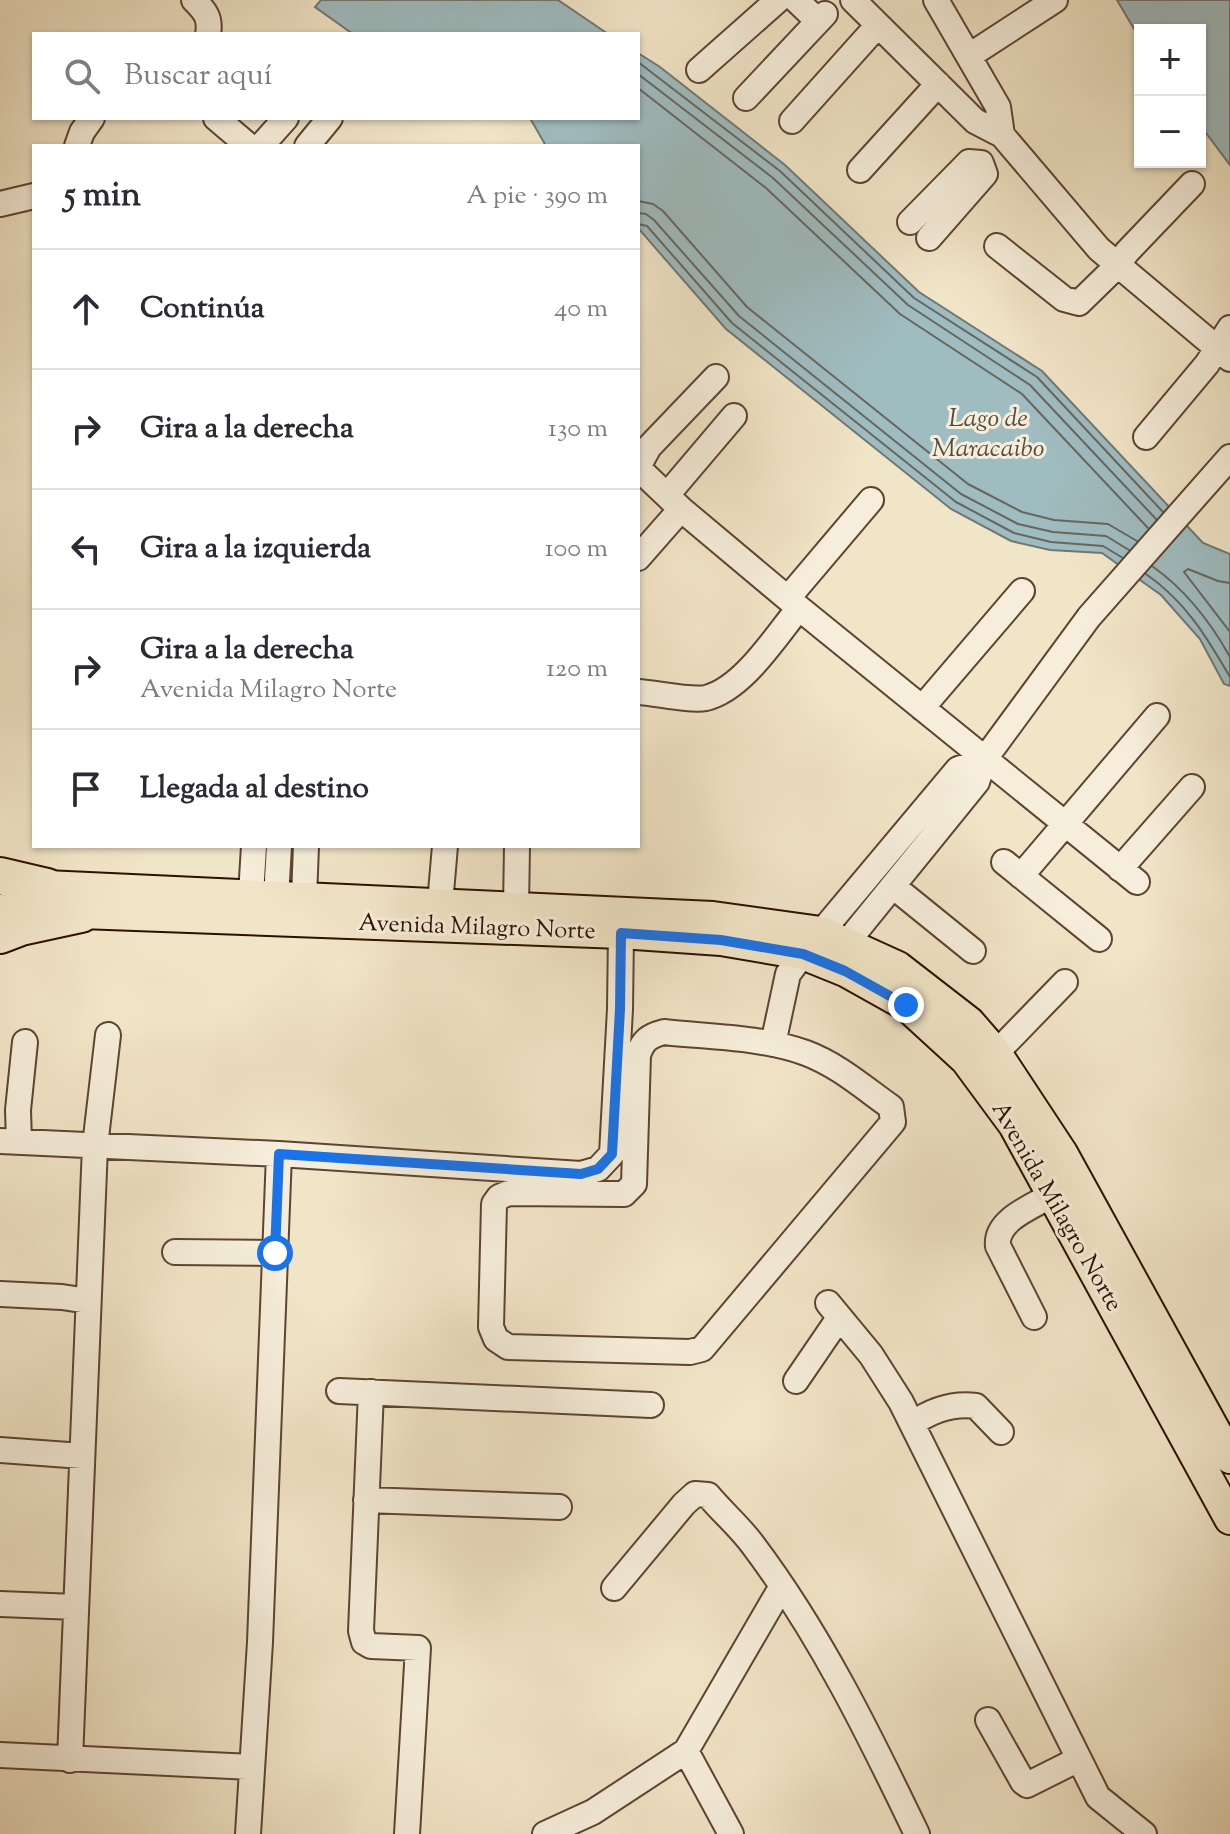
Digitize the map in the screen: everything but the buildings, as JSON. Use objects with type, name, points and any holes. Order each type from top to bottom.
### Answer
[{"type":"highway","points":[[0,876],[47,887]]},
{"type":"highway","points":[[0,935],[21,927],[81,914]]},
{"type":"main road","name":"Avenida Milagro Norte","points":[[0,884],[825,948],[906,1005],[966,1060],[1014,1125],[1229,1515]]},
{"type":"main road","name":"Avenida Milagro Norte","points":[[0,910],[81,914],[271,906],[440,904],[713,917],[898,967],[969,1022],[996,1053],[1062,1153],[1230,1458]]},
{"type":"street","points":[[194,0],[207,13],[208,32]]},
{"type":"street","points":[[699,70],[778,0]]},
{"type":"street","points":[[746,98],[821,17],[796,0]]},
{"type":"street","points":[[853,0],[975,121],[1006,138],[1099,249],[1226,345],[1146,437]]},
{"type":"street","points":[[936,0],[998,107],[1006,138]]},
{"type":"street","points":[[969,56],[1055,0]]},
{"type":"street","points":[[792,121],[878,25]]},
{"type":"street","points":[[860,170],[938,84]]},
{"type":"street","points":[[78,144],[91,120]]},
{"type":"street","points":[[218,120],[247,144]]},
{"type":"street","points":[[263,144],[284,120]]},
{"type":"street","points":[[309,144],[328,120]]},
{"type":"street","points":[[919,230],[969,162],[981,163],[1006,138]]},
{"type":"street","points":[[997,246],[1073,304],[1084,300],[1122,268],[1127,252],[1196,188]]},
{"type":"street","points":[[0,204],[32,196]]},
{"type":"street","points":[[716,377],[649,447],[640,472],[674,502],[1128,876],[1192,787]]},
{"type":"street","points":[[640,555],[734,416]]},
{"type":"street","points":[[773,1044],[788,974],[825,948],[894,887],[977,782],[984,760],[1089,617],[1230,457]]},
{"type":"street","points":[[640,692],[704,698],[723,691],[742,676],[787,598],[864,497]]},
{"type":"street","points":[[922,708],[1022,591]]},
{"type":"street","points":[[1099,939],[1012,869],[1066,824],[1157,716]]},
{"type":"street","points":[[825,948],[854,896],[958,769],[984,760]]},
{"type":"street","points":[[255,848],[271,906]]},
{"type":"street","points":[[271,906],[279,848]]},
{"type":"street","points":[[271,906],[305,848]]},
{"type":"street","points":[[440,904],[445,848]]},
{"type":"street","points":[[516,907],[517,848]]},
{"type":"street","points":[[894,887],[973,951]]},
{"type":"street","points":[[25,1042],[18,1110],[10,1142],[279,1154],[581,1174],[598,1169],[612,1154],[621,933]]},
{"type":"street","points":[[996,1053],[1065,982]]},
{"type":"street","points":[[664,1032],[773,1044],[807,1053],[835,1067],[891,1107],[893,1122],[702,1349],[690,1352],[508,1347],[496,1339],[491,1327],[494,1204],[499,1197],[509,1193],[624,1194],[631,1189],[634,1184],[638,1055],[642,1042],[650,1035],[664,1032]]},
{"type":"street","points":[[70,1760],[95,1146],[108,1035]]},
{"type":"street","points":[[248,1834],[279,1154]]},
{"type":"street","points":[[1034,1317],[998,1246],[997,1236],[1002,1225],[1052,1195]]},
{"type":"street","points":[[175,1252],[275,1253]]},
{"type":"street","points":[[0,1294],[88,1301]]},
{"type":"street","points":[[796,1381],[834,1311],[871,1355],[912,1424],[1098,1797],[1144,1834]]},
{"type":"street","points":[[339,1391],[651,1405]]},
{"type":"street","points":[[371,1392],[361,1631],[364,1642],[371,1646],[418,1648],[407,1834]]},
{"type":"street","points":[[912,1424],[926,1414],[959,1404],[976,1406],[1001,1432]]},
{"type":"street","points":[[0,1450],[82,1456]]},
{"type":"street","points":[[614,1588],[684,1504],[695,1494],[708,1495],[751,1541],[799,1610],[873,1742],[917,1834]]},
{"type":"street","points":[[366,1500],[559,1507]]},
{"type":"street","points":[[545,1834],[593,1812],[686,1751],[782,1586]]},
{"type":"street","points":[[0,1604],[76,1607]]},
{"type":"street","points":[[988,1720],[1027,1785],[1079,1759]]},
{"type":"street","points":[[686,1751],[731,1834]]},
{"type":"street","points":[[0,1755],[252,1767]]},
{"type":"water","points":[[321,0],[558,0],[605,32],[350,32],[315,7]]},
{"type":"water","points":[[1117,0],[1230,0],[1230,165],[1206,133],[1206,24],[1134,24],[1134,29]]},
{"type":"water","name":"Lago de Maracaibo","points":[[640,54],[785,165],[919,292],[1042,371],[1203,543],[1230,554],[1230,686],[1224,684],[1200,639],[1161,595],[1102,553],[1050,550],[1011,541],[951,509],[726,329],[640,230],[640,144],[545,144],[531,120],[640,120]]},
{"type":"route","points":[[275,1253],[279,1154],[581,1174],[598,1169],[612,1154],[621,933],[721,940],[803,954],[845,971],[906,1005]]}]
